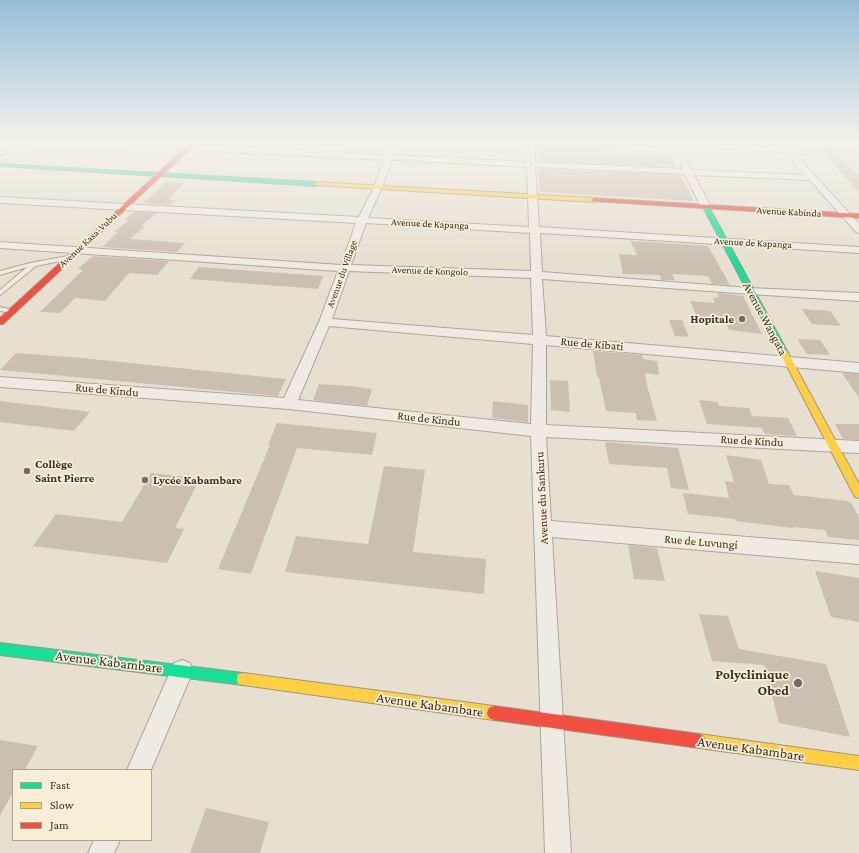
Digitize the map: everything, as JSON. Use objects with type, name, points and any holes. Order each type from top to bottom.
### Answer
[{"type":"street","name":"Avenue Kasa-Vubu","points":[[0,322],[150,183]]},
{"type":"street","name":"Avenue Kabinda","points":[[308,183],[859,216]]},
{"type":"street","name":"Avenue du Village","points":[[289,404],[325,322],[362,221],[380,183]]},
{"type":"street","name":"Avenue du Sankuru","points":[[532,183],[533,230],[538,275],[540,340],[538,431],[550,722],[555,779],[558,853]]},
{"type":"street","name":"Avenue Wangata","points":[[694,183],[859,494]]},
{"type":"street","points":[[816,183],[859,230]]},
{"type":"street","name":"Avenue de Kapanga","points":[[0,200],[859,250]]},
{"type":"street","name":"Avenue de Kongolo","points":[[0,245],[344,268],[538,275],[750,291],[859,297]]},
{"type":"street","name":"Rue de Kibati","points":[[325,322],[859,368]]},
{"type":"street","name":"Rue de Kindu","points":[[0,382],[289,404],[538,431],[859,447]]},
{"type":"street","name":"Rue de Luvungi","points":[[543,528],[859,555]]},
{"type":"street","name":"Avenue Kabambare","points":[[0,650],[182,671],[859,763]]},
{"type":"street","points":[[139,769],[182,671]]},
{"type":"street","points":[[101,853],[107,841]]},
{"type":"lane","points":[[0,273],[68,258]]},
{"type":"lane","points":[[0,293],[34,265]]},
{"type":"lane","points":[[0,309],[12,310]]},
{"type":"building","points":[[165,183],[184,183],[168,199],[176,200],[169,205],[143,203]]},
{"type":"building","points":[[539,183],[685,183],[694,201],[540,192]]},
{"type":"building","points":[[850,183],[859,183],[859,192]]},
{"type":"building","points":[[134,212],[157,213],[141,226],[145,226],[130,239],[185,243],[177,252],[102,247],[118,232],[114,232],[128,221],[125,220]]},
{"type":"building","points":[[630,241],[708,246],[730,285],[712,284],[708,276],[672,274],[675,280],[661,280],[660,275],[623,274],[619,254],[637,255]]},
{"type":"building","points":[[93,256],[169,261],[157,275],[129,273],[105,301],[75,298],[60,313],[40,312],[83,270],[78,269]]},
{"type":"building","points":[[199,267],[323,276],[318,289],[190,279]]},
{"type":"building","name":"Hopitale","points":[[717,293],[743,296],[762,334],[729,330],[724,319],[697,317],[690,301],[715,303],[713,298],[719,297]]},
{"type":"building","points":[[802,309],[830,311],[841,326],[812,324]]},
{"type":"building","points":[[669,320],[682,320],[689,337],[675,336]]},
{"type":"building","points":[[797,339],[820,340],[830,355],[807,354]]},
{"type":"building","points":[[593,351],[642,355],[643,359],[657,361],[659,375],[645,373],[657,421],[637,420],[636,413],[606,411],[599,378],[597,377]]},
{"type":"building","points":[[16,353],[82,358],[286,379],[278,396],[0,370]]},
{"type":"building","points":[[842,373],[859,374],[859,398]]},
{"type":"building","points":[[550,380],[568,381],[570,412],[551,410]]},
{"type":"building","points":[[319,384],[372,389],[367,406],[313,400]]},
{"type":"building","points":[[699,400],[718,402],[719,406],[749,408],[752,416],[788,418],[797,436],[765,434],[762,428],[707,424]]},
{"type":"building","points":[[0,401],[90,412],[74,431],[0,422]]},
{"type":"building","points":[[493,401],[528,405],[528,422],[492,418]]},
{"type":"building","points":[[277,423],[377,433],[372,455],[297,448],[251,574],[218,569],[270,445],[268,445]]},
{"type":"building","points":[[835,424],[859,424],[859,440],[843,439]]},
{"type":"building","points":[[605,442],[678,448],[689,490],[671,488],[667,468],[609,464]]},
{"type":"building","points":[[726,455],[761,460],[769,484],[789,485],[794,495],[848,501],[852,504],[859,518],[859,540],[828,537],[825,530],[792,527],[793,528],[736,521],[735,519],[688,514],[683,493],[729,498],[725,481],[734,482]]},
{"type":"building","points":[[384,466],[425,470],[413,552],[486,559],[484,594],[285,572],[296,536],[368,544]]},
{"type":"building","points":[[151,473],[200,478],[175,528],[184,529],[167,563],[33,546],[56,514],[122,522]]},
{"type":"building","points":[[628,545],[657,548],[665,581],[634,579]]},
{"type":"building","points":[[815,571],[859,578],[859,622],[831,617]]},
{"type":"building","points":[[699,614],[728,616],[739,649],[826,664],[850,737],[779,723],[764,665],[712,661]]},
{"type":"building","points":[[0,740],[38,746],[26,769],[12,769],[12,794],[0,816]]},
{"type":"building","points":[[206,808],[269,822],[260,853],[190,853]]},
{"type":"traffic: fast","points":[[297,183],[317,184]]},
{"type":"traffic: fast","points":[[706,207],[783,351]]},
{"type":"traffic: fast","points":[[0,649],[243,679]]},
{"type":"traffic: slow","points":[[317,184],[594,200]]},
{"type":"traffic: slow","points":[[783,351],[859,494]]},
{"type":"traffic: slow","points":[[243,679],[494,713]]},
{"type":"traffic: slow","points":[[699,741],[859,763]]},
{"type":"traffic: jam","points":[[0,322],[151,183]]},
{"type":"traffic: jam","points":[[594,200],[859,216]]},
{"type":"traffic: jam","points":[[494,713],[699,741]]},
{"type":"place","name":"Hopitale","points":[[742,319]]},
{"type":"place","name":"Collège Saint Pierre","points":[[27,471]]},
{"type":"place","name":"Lycée Kabambare","points":[[145,480]]},
{"type":"place","name":"Polyclinique Obed","points":[[798,683]]}]
